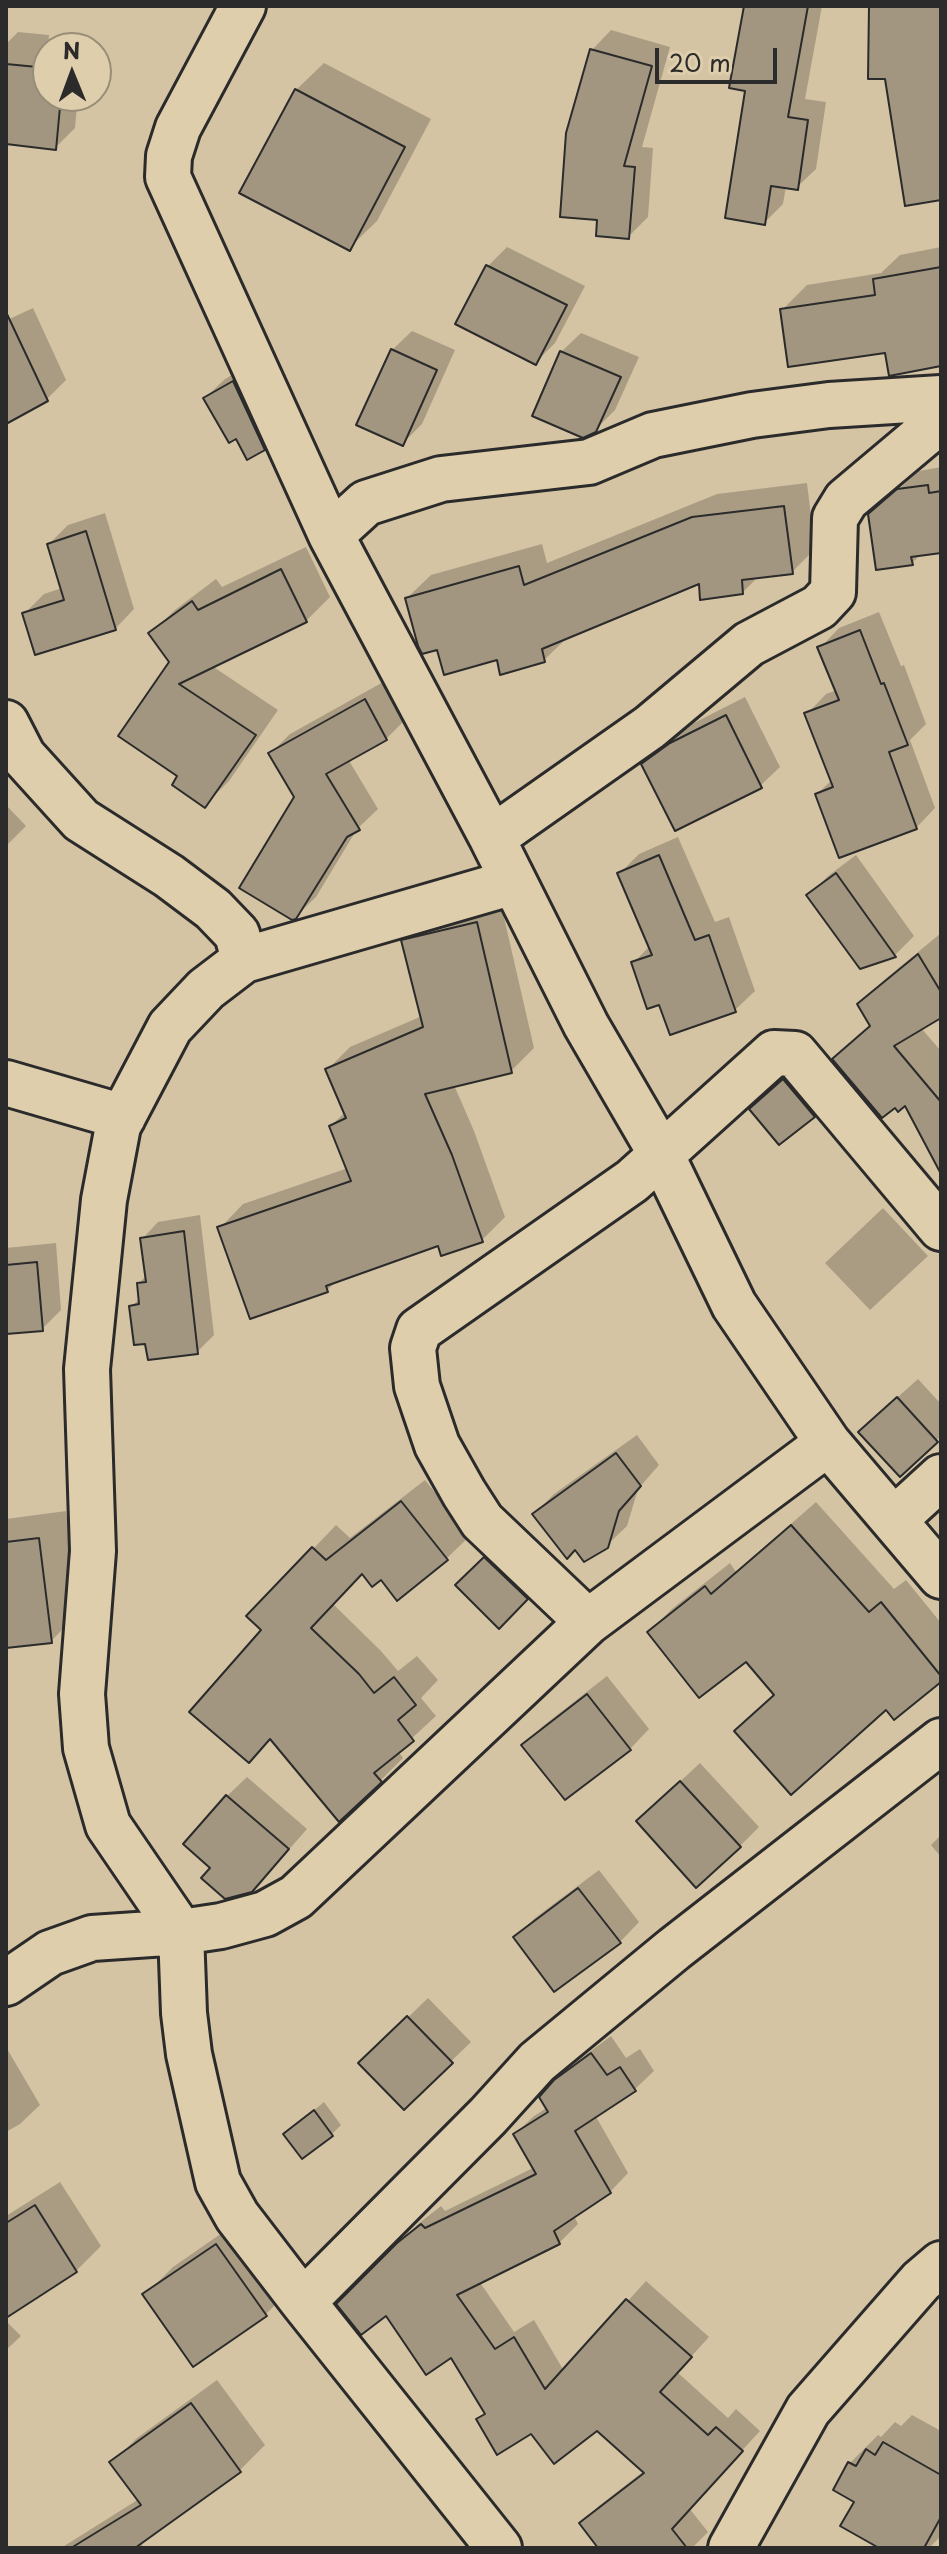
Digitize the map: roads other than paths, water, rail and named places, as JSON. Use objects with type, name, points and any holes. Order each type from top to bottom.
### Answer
[{"type":"street","points":[[243,6],[178,128],[169,156],[168,177],[331,535],[492,838],[586,1025],[661,1154],[734,1305],[828,1443],[941,1576]]},
{"type":"street","points":[[331,535],[366,503],[441,479],[565,467],[589,462],[653,435],[752,415],[829,405],[941,398]]},
{"type":"street","points":[[492,838],[650,727],[749,644],[819,607],[833,592],[835,518],[846,500],[941,420]]},
{"type":"street","points":[[6,723],[23,756],[81,820],[169,876],[213,909],[237,934],[244,960]]},
{"type":"street","points":[[499,2548],[303,2302],[237,2216],[218,2182],[189,2054],[181,1932],[108,1825],[86,1748],[82,1694],[93,1551],[87,1369],[104,1200],[118,1126],[170,1027],[206,989],[244,960],[513,882]]},
{"type":"street","points":[[588,1622],[482,1521],[464,1493],[437,1445],[417,1386],[413,1348],[419,1330],[632,1181],[774,1053],[795,1054],[941,1228]]},
{"type":"street","points":[[6,1083],[123,1117]]},
{"type":"street","points":[[6,1983],[50,1953],[92,1938],[221,1926],[265,1914],[296,1897],[588,1622],[828,1443]]},
{"type":"street","points":[[894,1520],[941,1477]]},
{"type":"street","points":[[303,2302],[488,2116],[537,2062],[674,1949],[941,1741]]},
{"type":"street","points":[[731,2548],[808,2410],[921,2281],[941,2264]]}]
